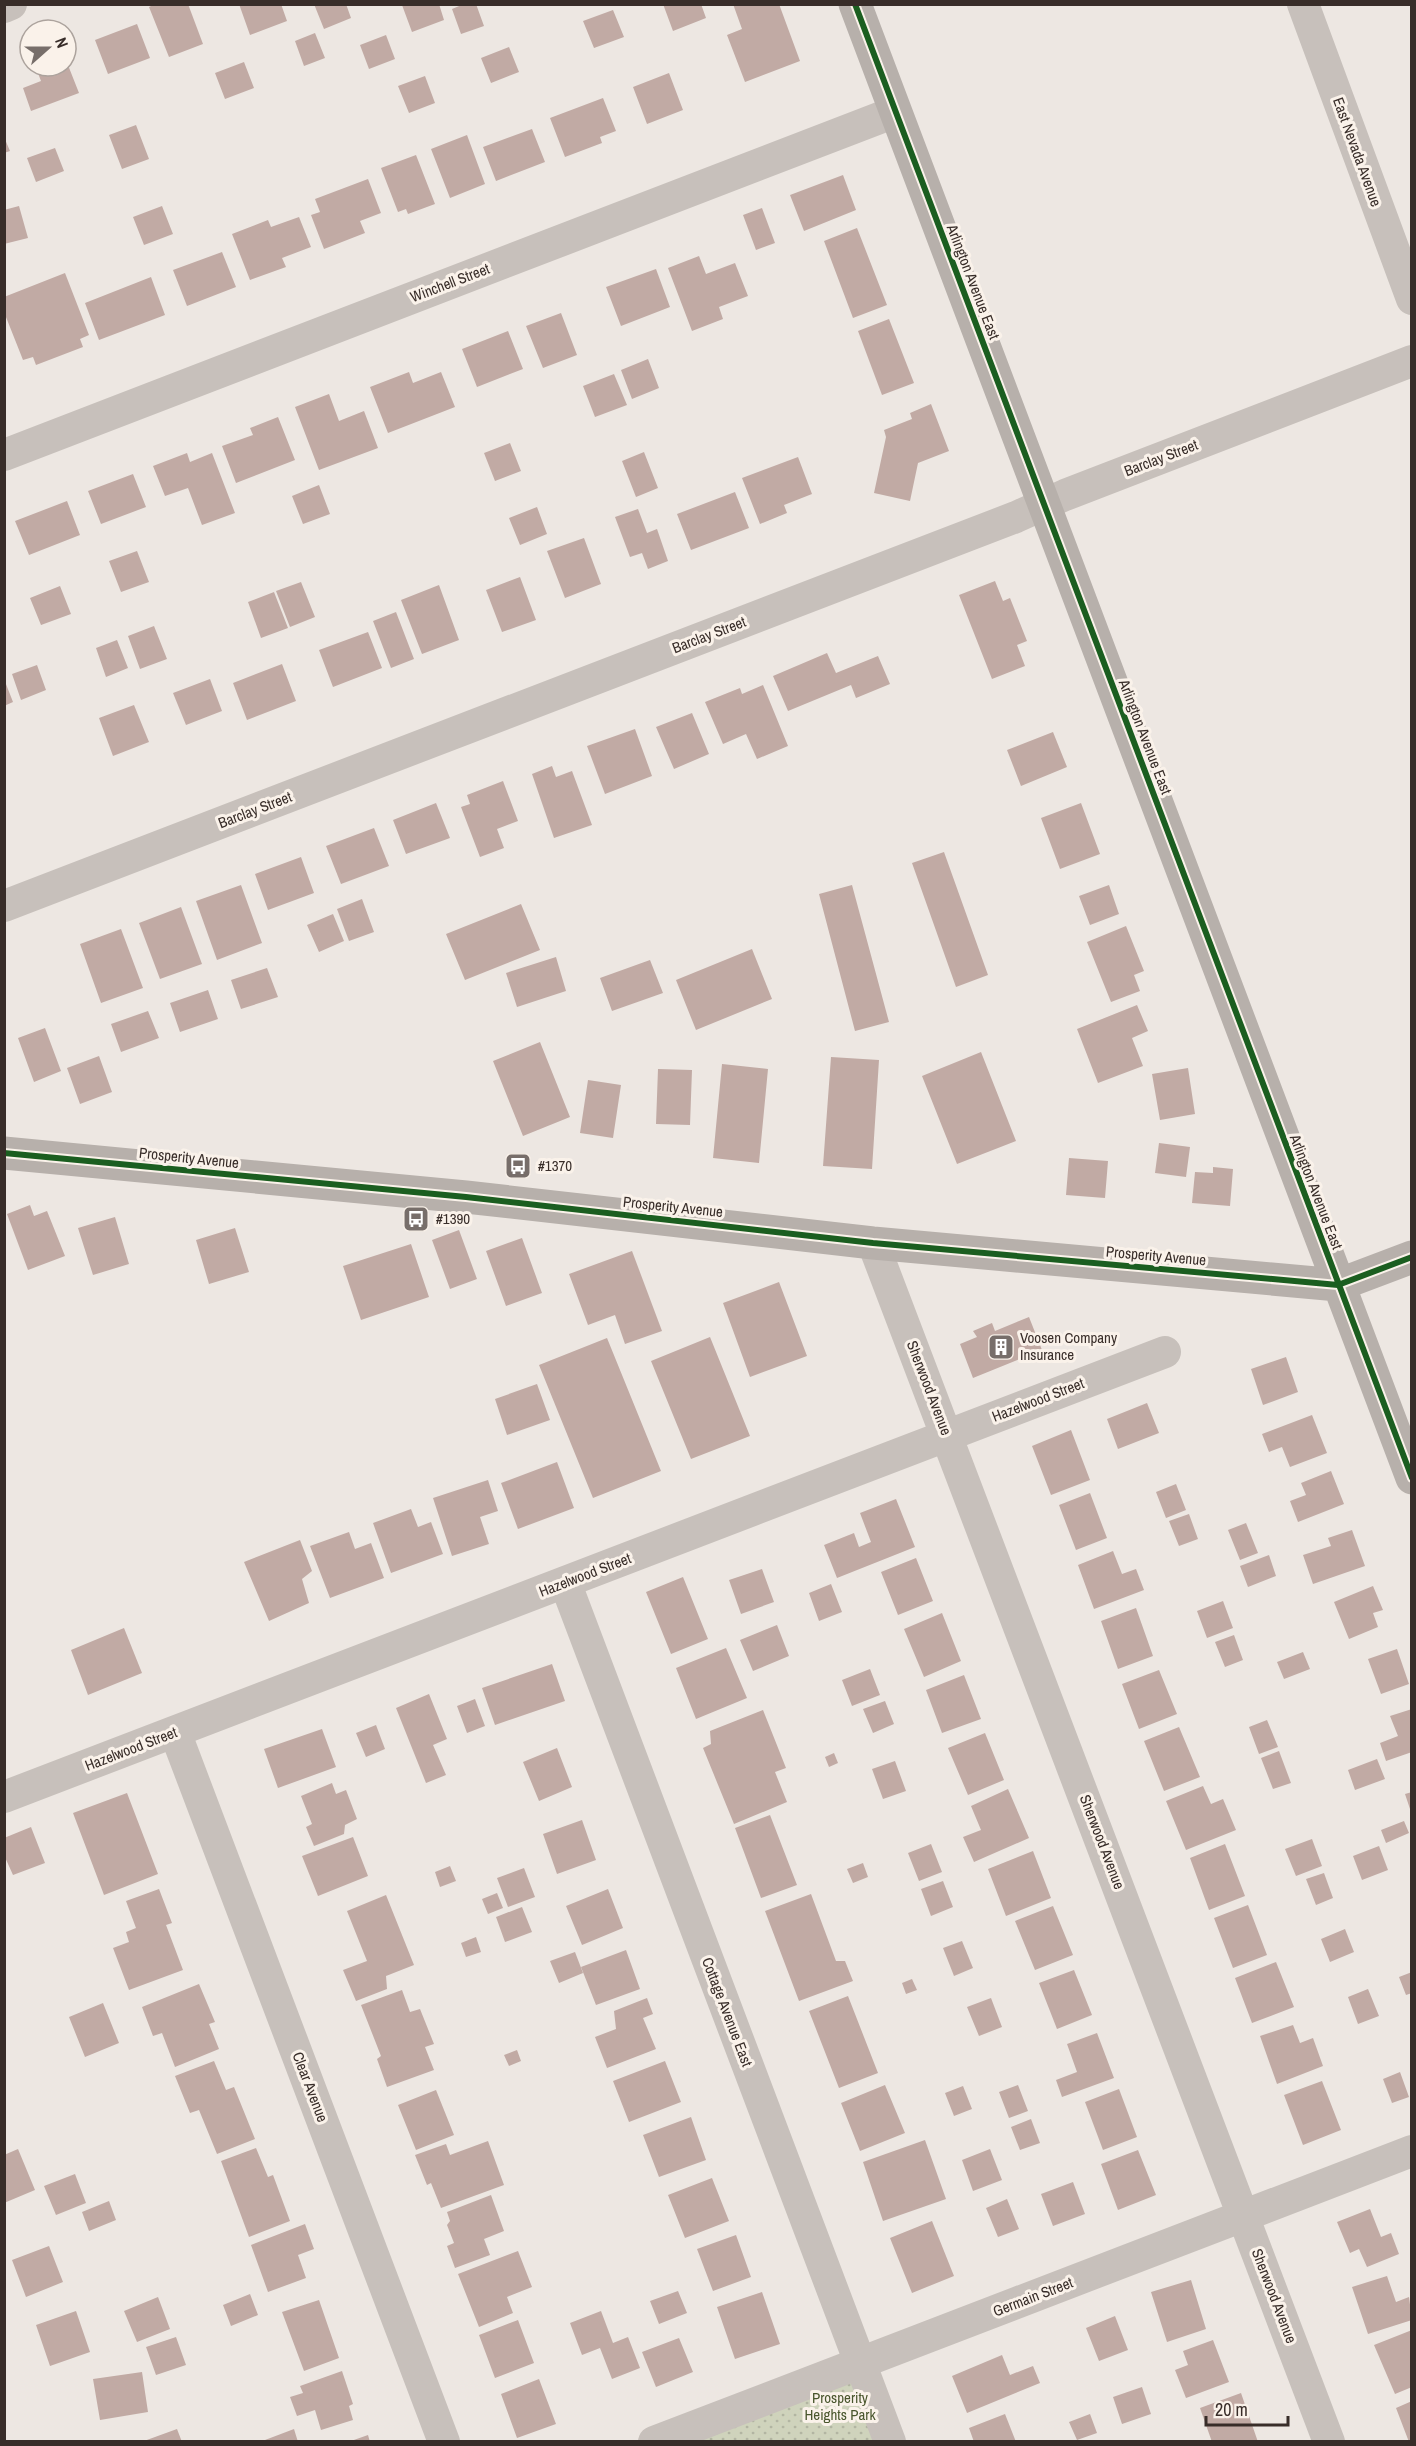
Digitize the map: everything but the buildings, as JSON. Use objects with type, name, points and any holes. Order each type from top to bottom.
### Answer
[{"type":"street","points":[[4,7],[11,4]]},
{"type":"street","name":"Arlington Avenue East","points":[[855,4],[1412,1478]]},
{"type":"street","name":"East Nevada Avenue","points":[[1303,4],[1412,299]]},
{"type":"street","name":"Winchell Street","points":[[4,454],[896,112]]},
{"type":"street","name":"Barclay Street","points":[[4,906],[1412,361]]},
{"type":"street","name":"Prosperity Avenue","points":[[4,1153],[489,1200],[873,1242],[1338,1285]]},
{"type":"street","name":"Sherwood Avenue","points":[[873,1242],[1329,2442]]},
{"type":"street","points":[[1338,1285],[1412,1257]]},
{"type":"street","name":"Hazelwood Street","points":[[4,1797],[1165,1352]]},
{"type":"street","name":"Cottage Avenue East","points":[[565,1582],[890,2442]]},
{"type":"street","name":"Clear Avenue","points":[[175,1732],[444,2442]]},
{"type":"street","name":"Germain Street","points":[[654,2442],[1412,2151]]},
{"type":"green space","name":"Prosperity Heights Park","points":[[860,2362],[889,2442],[654,2442]]},
{"type":"cycle path","points":[[855,4],[1412,1478]]},
{"type":"cycle path","points":[[4,1153],[466,1197],[873,1243],[1338,1285],[1412,1257]]},
{"type":"place","name":"#1370","points":[[518,1166]]},
{"type":"place","name":"#1390","points":[[416,1219]]},
{"type":"place","name":"Voosen Company Insurance","points":[[1001,1347]]}]
